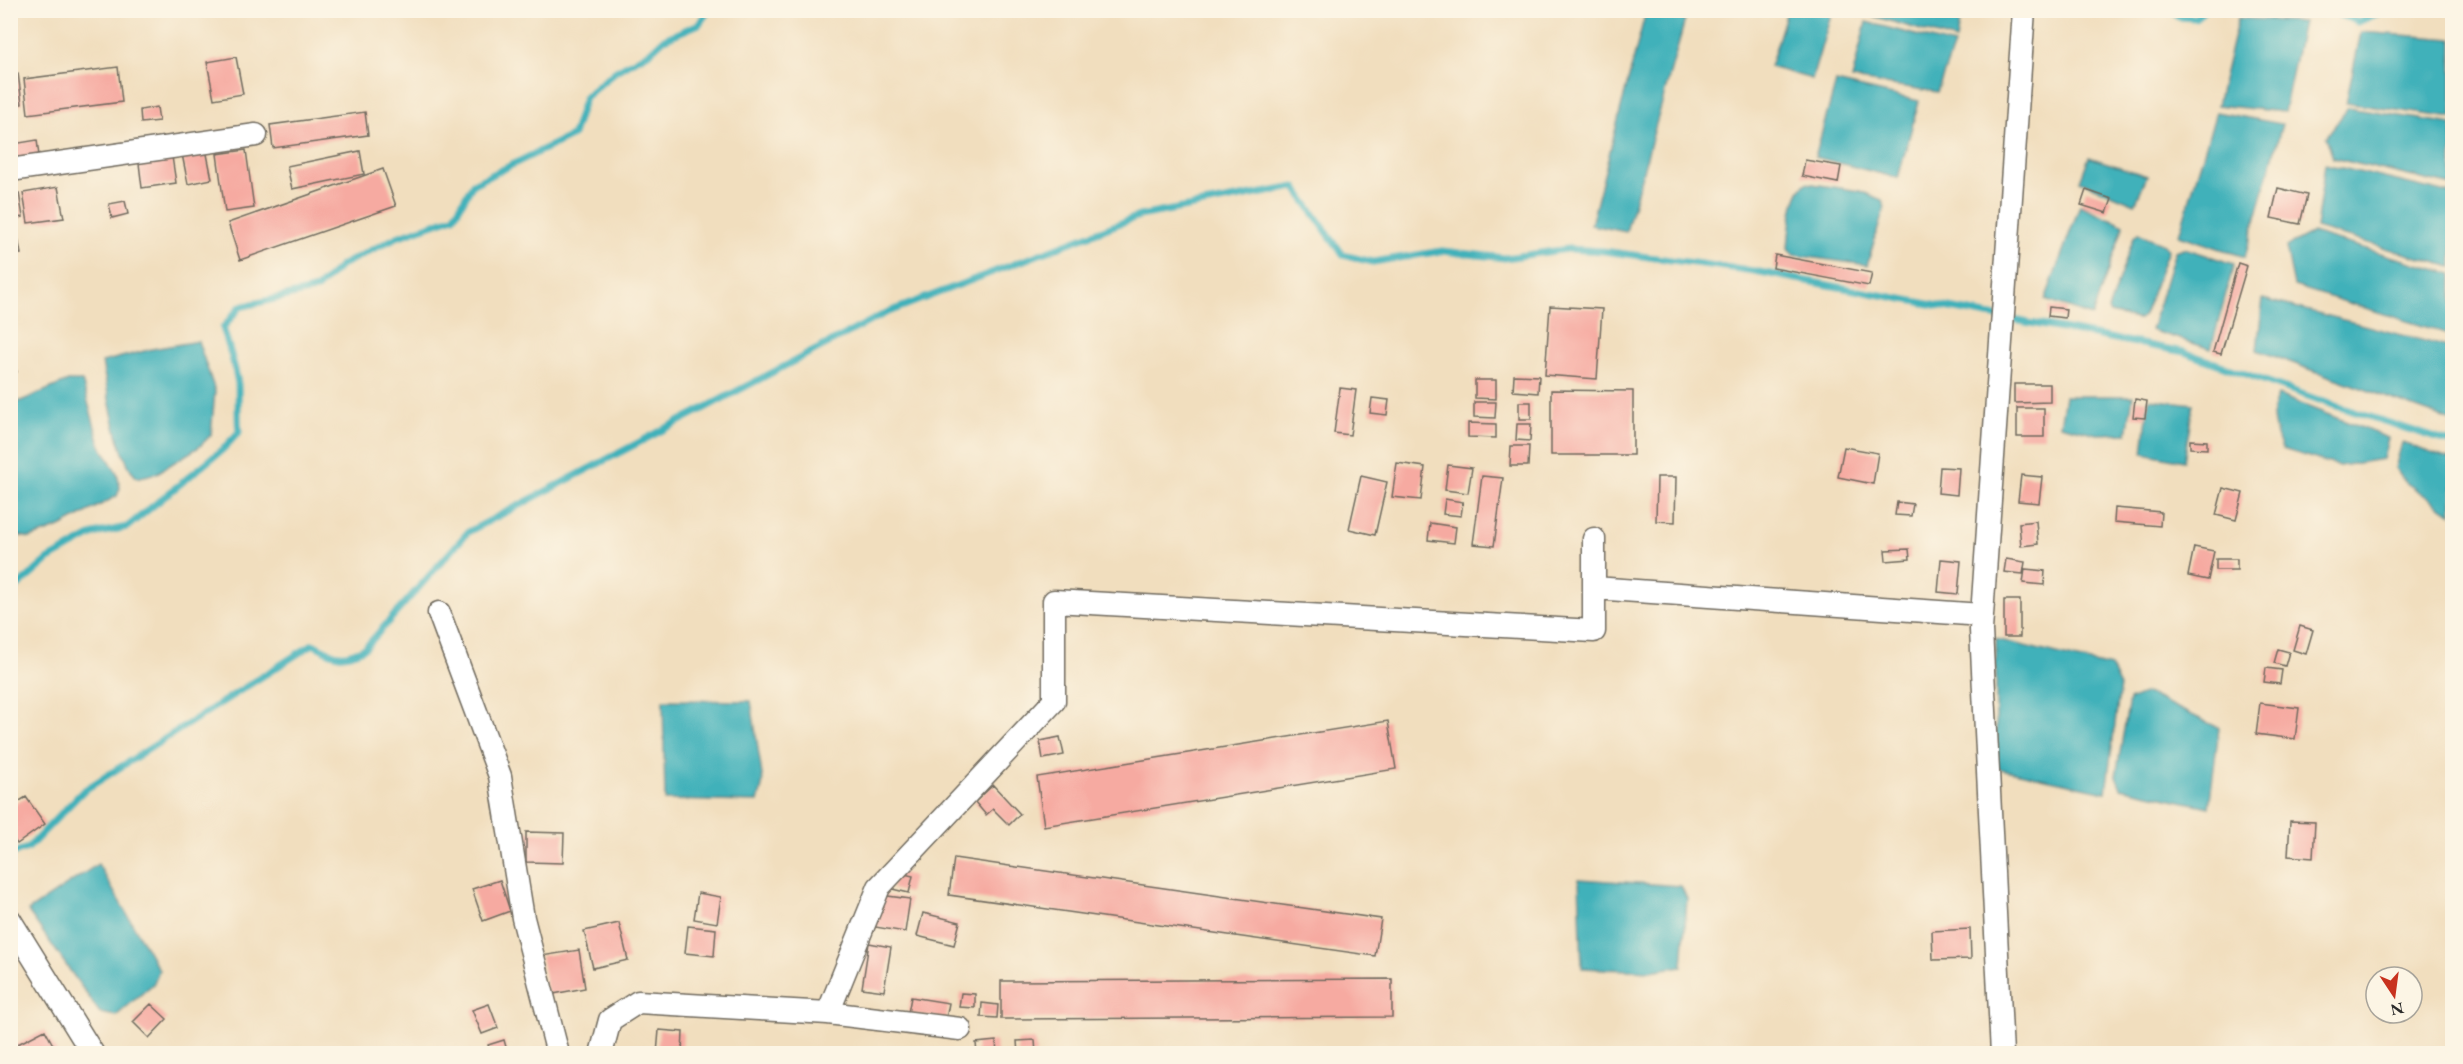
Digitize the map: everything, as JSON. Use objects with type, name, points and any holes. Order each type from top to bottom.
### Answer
[{"type":"street","points":[[2002,1053],[1981,641],[2024,10]]},
{"type":"street","points":[[10,170],[256,135]]},
{"type":"street","points":[[828,1012],[879,887],[1054,701],[1054,600],[1594,631],[1594,539]]},
{"type":"street","points":[[1594,588],[1982,615]]},
{"type":"street","points":[[439,613],[500,776],[523,918],[558,1053]]},
{"type":"street","points":[[10,920],[93,1053]]},
{"type":"street","points":[[601,1053],[610,1020],[638,1002],[828,1012],[960,1029]]},
{"type":"water","points":[[1866,10],[1961,11],[1956,40],[1865,14]]},
{"type":"water","points":[[1646,11],[1655,11],[1685,20],[1626,232],[1591,225]]},
{"type":"water","points":[[1787,11],[1832,11],[1812,79],[1770,67]]},
{"type":"water","points":[[2238,18],[2303,22],[2284,112],[2217,105]]},
{"type":"water","points":[[1866,22],[1954,45],[1937,92],[1852,79]]},
{"type":"water","points":[[2361,32],[2452,39],[2452,118],[2346,103]]},
{"type":"water","points":[[1836,82],[1919,101],[1898,178],[1815,157]]},
{"type":"water","points":[[2348,108],[2452,124],[2452,186],[2333,158],[2326,137]]},
{"type":"water","points":[[2216,112],[2282,124],[2245,257],[2179,235]]},
{"type":"water","points":[[2089,157],[2147,176],[2135,204],[2080,181]]},
{"type":"water","points":[[2325,164],[2452,194],[2452,267],[2316,228]]},
{"type":"water","points":[[1806,183],[1860,191],[1882,200],[1884,209],[1867,265],[1793,255],[1788,249],[1794,203]]},
{"type":"water","points":[[2080,205],[2124,225],[2092,316],[2045,300]]},
{"type":"water","points":[[2138,233],[2164,244],[2168,250],[2144,315],[2136,319],[2110,313],[2108,310],[2134,237]]},
{"type":"water","points":[[2312,233],[2452,274],[2452,335],[2294,286],[2286,247]]},
{"type":"water","points":[[2184,248],[2234,264],[2211,349],[2151,330],[2175,251]]},
{"type":"water","points":[[2263,299],[2452,348],[2452,421],[2257,350]]},
{"type":"water","points":[[198,341],[215,391],[211,435],[199,447],[157,473],[137,478],[130,468],[119,440],[102,362],[152,349]]},
{"type":"water","points":[[68,381],[82,381],[100,445],[117,473],[120,488],[117,496],[60,527],[30,538],[11,534],[11,405]]},
{"type":"water","points":[[2278,395],[2388,438],[2383,459],[2339,466],[2282,449],[2273,415]]},
{"type":"water","points":[[2065,396],[2133,396],[2127,433],[2097,434],[2060,425]]},
{"type":"water","points":[[2149,399],[2193,404],[2184,461],[2143,453]]},
{"type":"water","points":[[2402,443],[2452,460],[2452,514],[2405,482],[2395,468]]},
{"type":"water","points":[[1996,639],[2110,667],[2120,686],[2106,792],[1996,768]]},
{"type":"water","points":[[2146,693],[2219,728],[2209,807],[2121,788],[2116,776],[2129,700]]},
{"type":"water","points":[[663,700],[751,701],[763,782],[758,802],[665,800]]},
{"type":"water","points":[[98,864],[159,970],[154,983],[116,1016],[100,1013],[28,911]]},
{"type":"water","points":[[1579,879],[1681,886],[1687,899],[1682,966],[1650,971],[1582,968]]},
{"type":"building","points":[[236,57],[243,94],[214,99],[207,62]]},
{"type":"building","points":[[118,67],[122,102],[28,114],[24,79]]},
{"type":"building","points":[[18,73],[22,104],[10,106],[10,74]]},
{"type":"building","points":[[157,107],[159,121],[141,123],[140,110]]},
{"type":"building","points":[[365,112],[368,135],[273,148],[270,125]]},
{"type":"building","points":[[37,140],[40,164],[16,167],[13,144]]},
{"type":"building","points":[[206,149],[212,179],[188,184],[182,154]]},
{"type":"building","points":[[171,150],[176,183],[142,188],[138,155]]},
{"type":"building","points":[[246,150],[254,208],[225,212],[217,154]]},
{"type":"building","points":[[360,151],[364,174],[292,189],[287,166]]},
{"type":"building","points":[[1805,160],[1841,166],[1838,183],[1802,176]]},
{"type":"building","points":[[383,169],[396,206],[240,260],[228,223]]},
{"type":"building","points":[[58,187],[64,218],[28,223],[23,193]]},
{"type":"building","points":[[2278,188],[2307,195],[2300,224],[2271,218]]},
{"type":"building","points":[[2086,190],[2112,199],[2107,213],[2081,205]]},
{"type":"building","points":[[19,193],[23,217],[10,219],[10,195]]},
{"type":"building","points":[[125,201],[128,214],[112,218],[109,204]]},
{"type":"building","points":[[17,232],[21,254],[10,255],[10,233]]},
{"type":"building","points":[[1775,255],[1872,273],[1869,286],[1773,268]]},
{"type":"building","points":[[2238,263],[2247,266],[2221,354],[2213,352]]},
{"type":"building","points":[[1550,306],[1602,309],[1597,379],[1545,375]]},
{"type":"building","points":[[2049,307],[2066,309],[2065,318],[2048,316]]},
{"type":"building","points":[[10,359],[13,359],[17,372],[10,373]]},
{"type":"building","points":[[1514,375],[1539,376],[1538,393],[1513,391]]},
{"type":"building","points":[[1475,380],[1496,380],[1496,399],[1475,398]]},
{"type":"building","points":[[2014,384],[2050,384],[2050,402],[2014,403]]},
{"type":"building","points":[[1340,388],[1356,390],[1350,435],[1334,433]]},
{"type":"building","points":[[1551,390],[1633,391],[1633,455],[1551,455]]},
{"type":"building","points":[[1372,398],[1389,400],[1387,415],[1370,413]]},
{"type":"building","points":[[2135,399],[2147,401],[2145,418],[2133,417]]},
{"type":"building","points":[[1474,402],[1496,402],[1495,418],[1474,417]]},
{"type":"building","points":[[1519,402],[1531,402],[1531,419],[1519,419]]},
{"type":"building","points":[[2017,408],[2044,408],[2044,437],[2017,437]]},
{"type":"building","points":[[1468,423],[1496,424],[1496,438],[1468,437]]},
{"type":"building","points":[[1517,424],[1531,424],[1530,441],[1516,440]]},
{"type":"building","points":[[2190,440],[2207,441],[2207,449],[2190,448]]},
{"type":"building","points":[[1511,446],[1529,446],[1528,466],[1510,466]]},
{"type":"building","points":[[1844,447],[1878,453],[1873,484],[1838,477]]},
{"type":"building","points":[[1397,463],[1425,467],[1421,500],[1392,497]]},
{"type":"building","points":[[1448,465],[1472,468],[1468,493],[1445,490]]},
{"type":"building","points":[[1940,467],[1959,468],[1957,495],[1938,493]]},
{"type":"building","points":[[2021,475],[2042,477],[2039,503],[2018,501]]},
{"type":"building","points":[[1361,476],[1387,482],[1375,535],[1349,529]]},
{"type":"building","points":[[1482,476],[1503,478],[1494,546],[1473,544]]},
{"type":"building","points":[[1657,477],[1676,477],[1675,522],[1656,521]]},
{"type":"building","points":[[2223,488],[2243,493],[2236,520],[2216,515]]},
{"type":"building","points":[[1445,499],[1463,502],[1461,516],[1443,514]]},
{"type":"building","points":[[1897,502],[1913,504],[1911,516],[1895,515]]},
{"type":"building","points":[[2115,508],[2161,512],[2160,526],[2114,522]]},
{"type":"building","points":[[2036,521],[2038,544],[2021,546],[2019,523]]},
{"type":"building","points":[[1430,523],[1456,527],[1454,543],[1428,540]]},
{"type":"building","points":[[2194,547],[2214,551],[2208,580],[2188,576]]},
{"type":"building","points":[[1909,549],[1910,559],[1886,561],[1885,550]]},
{"type":"building","points":[[1941,559],[1961,561],[1958,594],[1938,592]]},
{"type":"building","points":[[2006,559],[2025,562],[2023,574],[2004,572]]},
{"type":"building","points":[[2216,559],[2237,559],[2237,570],[2216,570]]},
{"type":"building","points":[[2025,569],[2045,571],[2044,585],[2023,583]]},
{"type":"building","points":[[2004,600],[2020,600],[2020,637],[2004,637]]},
{"type":"building","points":[[2300,626],[2313,630],[2306,654],[2293,650]]},
{"type":"building","points":[[2278,649],[2289,652],[2285,666],[2274,663]]},
{"type":"building","points":[[2266,668],[2282,670],[2280,684],[2264,682]]},
{"type":"building","points":[[2260,703],[2299,708],[2295,739],[2256,734]]},
{"type":"building","points":[[1388,721],[1396,769],[1044,826],[1037,777]]},
{"type":"building","points":[[1060,737],[1064,755],[1043,759],[1040,741]]},
{"type":"building","points":[[993,785],[1020,814],[1009,825],[993,809],[986,815],[975,802]]},
{"type":"building","points":[[26,797],[45,824],[17,844],[10,835],[10,807]]},
{"type":"building","points":[[2290,821],[2315,822],[2313,858],[2288,856]]},
{"type":"building","points":[[526,832],[564,833],[563,863],[526,862]]},
{"type":"building","points":[[954,858],[1381,919],[1375,956],[949,895]]},
{"type":"building","points":[[896,872],[913,876],[909,893],[892,889]]},
{"type":"building","points":[[500,880],[510,911],[483,921],[472,889]]},
{"type":"building","points":[[698,893],[721,897],[717,923],[694,919]]},
{"type":"building","points":[[880,895],[910,899],[905,932],[875,927]]},
{"type":"building","points":[[923,913],[960,922],[954,945],[917,936]]},
{"type":"building","points":[[619,923],[628,960],[593,968],[584,931]]},
{"type":"building","points":[[688,926],[716,929],[714,956],[685,953]]},
{"type":"building","points":[[1970,929],[1971,959],[1933,960],[1932,931]]},
{"type":"building","points":[[869,943],[891,947],[884,991],[862,988]]},
{"type":"building","points":[[579,950],[585,988],[548,995],[541,956]]},
{"type":"building","points":[[1392,979],[1392,1017],[1001,1019],[1001,981]]},
{"type":"building","points":[[961,993],[975,994],[975,1008],[959,1007]]},
{"type":"building","points":[[911,997],[949,1003],[946,1019],[908,1013]]},
{"type":"building","points":[[982,1003],[998,1005],[997,1018],[981,1017]]},
{"type":"building","points":[[151,1004],[167,1019],[149,1038],[133,1022]]},
{"type":"building","points":[[489,1004],[498,1028],[482,1034],[472,1010]]},
{"type":"building","points":[[45,1030],[58,1054],[10,1054],[10,1048]]},
{"type":"building","points":[[659,1030],[683,1032],[682,1054],[657,1054]]},
{"type":"building","points":[[504,1040],[508,1054],[491,1054],[488,1045]]},
{"type":"building","points":[[1035,1040],[1036,1054],[1018,1054],[1017,1041]]},
{"type":"building","points":[[996,1041],[997,1054],[977,1054],[976,1043]]},
{"type":"building","points":[[2225,1050],[2261,1050],[2261,1054],[2225,1054]]},
{"type":"waterway","points":[[10,593],[49,559],[94,534],[127,527],[222,450],[239,432],[238,384],[223,328],[240,307],[316,289],[342,265],[397,237],[454,217],[473,184],[573,135],[585,97],[616,71],[650,52],[664,39],[699,24],[709,10]]},
{"type":"waterway","points":[[2172,10],[2178,17],[2195,18],[2205,10]]},
{"type":"waterway","points":[[2329,10],[2358,22],[2385,10]]},
{"type":"waterway","points":[[10,854],[28,848],[83,791],[313,644],[339,655],[350,654],[365,648],[468,532],[886,313],[1139,216],[1295,187],[1343,255],[1373,262],[1442,251],[1505,258],[1568,249],[1603,251],[1754,271],[2184,352],[2327,403],[2452,443]]}]
